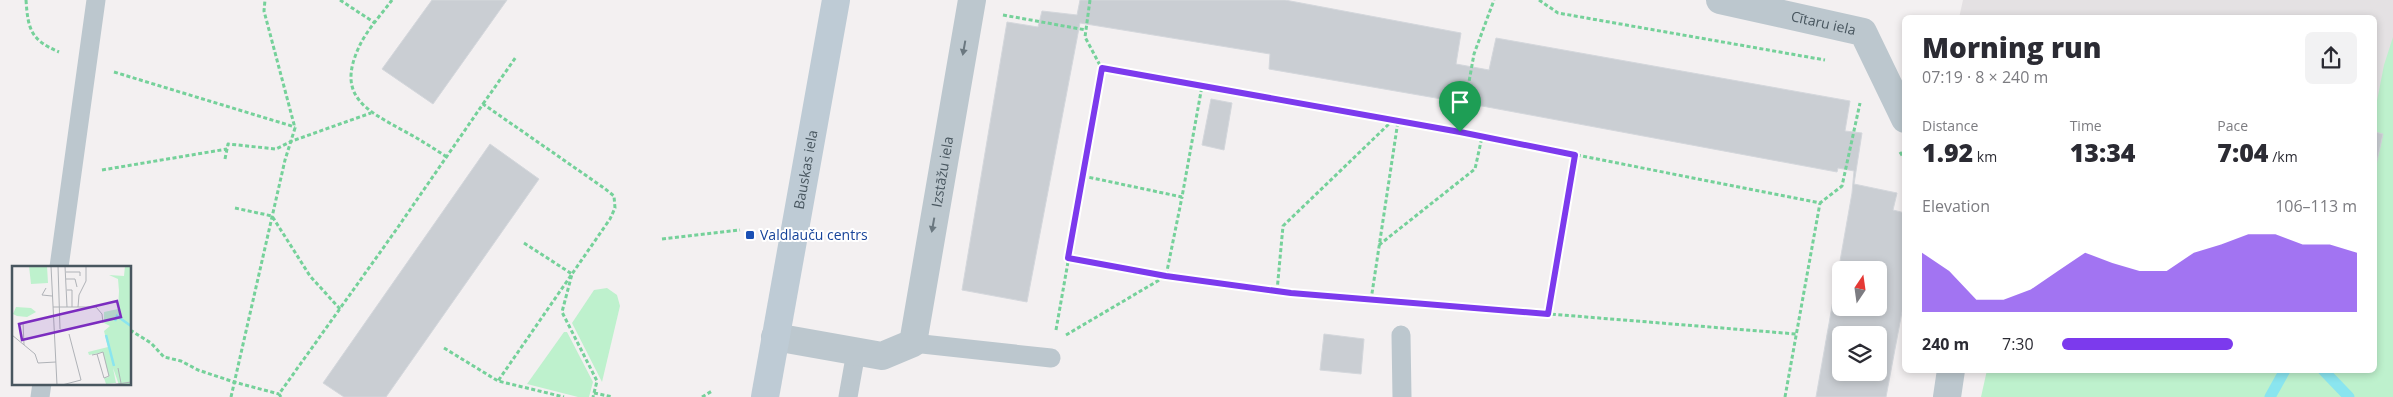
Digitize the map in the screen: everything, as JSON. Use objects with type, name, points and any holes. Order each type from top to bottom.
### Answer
[{"type":"main road","name":"Bauskas iela","points":[[765,397],[836,0]]},
{"type":"street","name":"Cītaru iela","points":[[1720,0],[1862,32],[1902,113]]},
{"type":"street","name":"Izstāžu iela","points":[[913,343],[984,5]]},
{"type":"street","points":[[775,337],[882,356],[913,343]]},
{"type":"street","points":[[1947,397],[1951,373]]},
{"type":"lane","points":[[59,266],[96,0]]},
{"type":"lane","points":[[1401,335],[1402,397]]},
{"type":"lane","points":[[913,343],[1053,350]]},
{"type":"lane","points":[[848,397],[856,352]]},
{"type":"lane","points":[[40,397],[42,384]]},
{"type":"path","points":[[26,0],[27,24],[42,45],[88,64],[295,128]]},
{"type":"path","points":[[231,397],[284,160],[295,128],[264,11],[265,0]]},
{"type":"path","points":[[340,0],[375,23]]},
{"type":"path","points":[[392,0],[359,46],[351,68],[351,86],[357,101],[371,113],[447,157]]},
{"type":"path","points":[[1053,350],[1102,68],[1085,37],[1090,0]]},
{"type":"path","points":[[1460,132],[1474,54],[1494,0]]},
{"type":"path","points":[[1539,0],[1558,13],[1826,61]]},
{"type":"path","points":[[984,5],[1003,15],[1086,30]]},
{"type":"path","points":[[131,331],[151,343],[164,357],[181,360],[198,370],[280,396],[516,57]]},
{"type":"path","points":[[1102,68],[1482,136],[1820,203]]},
{"type":"path","points":[[1053,350],[1166,276],[1202,86]]},
{"type":"path","points":[[1785,397],[1820,203],[1842,186],[1861,99]]},
{"type":"path","points":[[483,104],[614,196],[615,208],[610,220],[498,381]]},
{"type":"path","points":[[225,159],[228,144],[276,149],[292,141],[371,113]]},
{"type":"path","points":[[1277,292],[1283,226],[1392,120]]},
{"type":"path","points":[[1371,300],[1398,121]]},
{"type":"path","points":[[1379,246],[1475,169],[1482,136]]},
{"type":"path","points":[[1896,144],[1902,155]]},
{"type":"path","points":[[72,175],[227,149]]},
{"type":"path","points":[[1548,314],[1575,155]]},
{"type":"path","points":[[1083,176],[1182,197]]},
{"type":"path","points":[[235,208],[272,216],[310,276],[340,310]]},
{"type":"path","points":[[662,239],[740,230]]},
{"type":"path","points":[[524,243],[572,274]]},
{"type":"path","points":[[1068,258],[1166,276],[1277,292],[1796,334]]},
{"type":"path","points":[[572,274],[562,312],[597,381],[594,395],[613,397]]},
{"type":"path","points":[[444,348],[498,381],[564,397]]},
{"type":"path","points":[[702,397],[712,391]]},
{"type":"shaded area","points":[[1963,0],[2393,0],[2393,158],[2377,209],[2377,15],[1960,15]]},
{"type":"green space","points":[[2393,37],[2393,397],[1981,397],[1986,373],[2377,373],[2377,101],[2384,65]]},
{"type":"green space","points":[[607,288],[617,295],[620,306],[602,382],[572,323],[594,290]]},
{"type":"green space","points":[[564,332],[567,332],[593,382],[589,397],[578,397],[527,384]]},
{"type":"building","points":[[432,0],[507,0],[433,104],[382,69]]},
{"type":"building","points":[[1080,0],[1285,0],[1461,33],[1456,64],[1489,70],[1496,38],[1850,101],[1845,131],[1862,133],[1854,184],[1897,193],[1893,210],[1902,212],[1902,312],[1886,397],[1816,397],[1832,306],[1832,316],[1888,316],[1888,261],[1840,261],[1854,171],[1838,168],[1837,172],[1482,106],[1269,69],[1270,54],[1080,23],[1027,302],[962,290],[1007,22],[1038,27],[1042,11],[1077,15]]},
{"type":"building","points":[[1211,99],[1232,103],[1224,150],[1202,145]]},
{"type":"building","points":[[2377,132],[2383,134],[2377,161]]},
{"type":"building","points":[[490,144],[539,179],[386,397],[344,397],[323,383]]},
{"type":"building","points":[[1324,334],[1364,339],[1361,374],[1320,370]]},
{"type":"waterway","points":[[2270,397],[2283,373]]},
{"type":"waterway","points":[[2326,373],[2349,397]]},
{"type":"place","name":"Valdlauču centrs","points":[[750,235]]},
{"type":"route","points":[[1102,68],[1460,132],[1575,155],[1548,314],[1291,293],[1166,276],[1068,258],[1102,68]]}]
